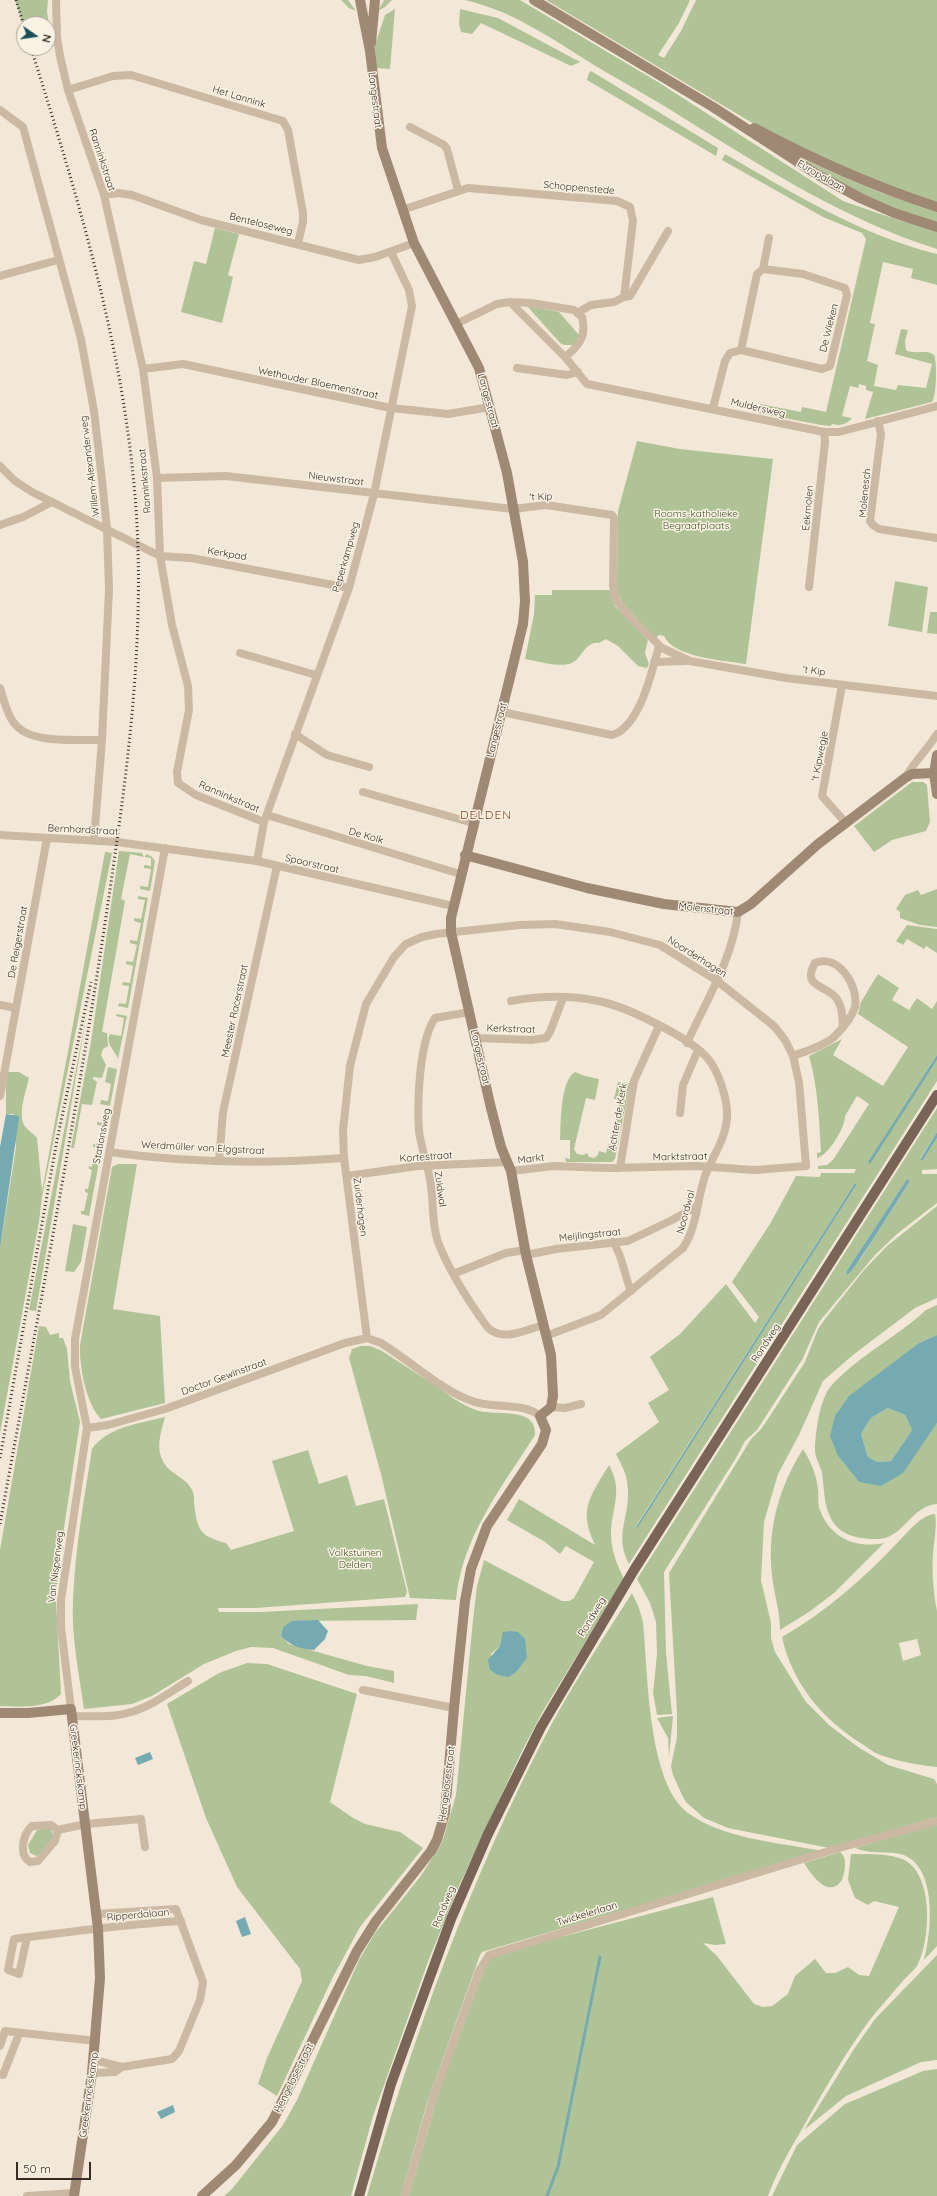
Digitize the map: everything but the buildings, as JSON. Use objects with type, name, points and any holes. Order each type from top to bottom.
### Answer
[{"type":"main road","name":"Rondweg","points":[[359,2196],[391,2084],[452,1919],[488,1834],[541,1727],[634,1570],[937,1095]]},
{"type":"street","name":"Ranninkstraat","points":[[56,0],[57,37],[68,90],[104,195],[143,369],[157,478],[160,556],[172,625],[188,686],[189,710],[176,772],[178,783],[196,795],[266,818]]},
{"type":"street","points":[[360,0],[373,0]]},
{"type":"street","name":"Langestraat","points":[[360,0],[370,51],[382,148],[414,243],[479,368],[507,473],[523,562],[525,601],[523,624],[460,874],[453,906],[451,932],[490,1104],[501,1147],[509,1167],[525,1252],[552,1355],[553,1376],[551,1407]]},
{"type":"street","name":"Langestraat","points":[[370,51],[373,0]]},
{"type":"street","name":"Europalaan","points":[[534,0],[713,107],[818,176],[860,198],[894,213],[937,227]]},
{"type":"street","name":"Het Lannink","points":[[68,90],[113,76],[131,75],[283,121],[288,130],[303,213],[303,222],[298,243]]},
{"type":"street","name":"Europalaan","points":[[713,107],[837,170],[881,188],[937,207]]},
{"type":"street","name":"Willem-Alexanderweg","points":[[0,110],[23,127],[80,339],[94,411],[107,529],[109,589],[102,740],[94,840]]},
{"type":"street","points":[[410,127],[447,148],[458,190]]},
{"type":"street","name":"Schoppenstede","points":[[402,210],[458,190],[468,188],[618,200],[630,207],[633,222],[624,297]]},
{"type":"street","name":"Benteloseweg","points":[[104,195],[118,193],[132,195],[201,220],[298,243],[359,260],[391,252],[414,243]]},
{"type":"street","points":[[577,313],[590,305],[614,302],[630,296],[668,231]]},
{"type":"street","points":[[713,408],[725,361],[730,354],[741,350],[757,274],[763,269],[769,238]]},
{"type":"street","name":"Peperkampweg","points":[[257,862],[266,818],[316,675],[349,588],[374,494],[412,306],[409,290],[391,252]]},
{"type":"street","points":[[0,276],[58,260]]},
{"type":"street","name":"De Wieken","points":[[741,350],[822,369],[830,366],[848,295],[845,288],[804,274],[763,269]]},
{"type":"street","points":[[456,324],[497,304],[510,302],[531,303],[574,310],[582,317],[583,334],[577,348],[565,357]]},
{"type":"street","name":"Muldersweg","points":[[510,302],[565,357],[588,384],[713,408],[824,432],[839,432],[937,406]]},
{"type":"street","name":"Wethouder Bloemenstraat","points":[[143,369],[183,364],[391,408],[448,414],[490,408]]},
{"type":"street","points":[[516,368],[567,375],[578,372]]},
{"type":"street","name":"Molenesch","points":[[878,421],[881,434],[870,521],[879,529],[937,538]]},
{"type":"street","name":"Eekmolen","points":[[809,586],[822,473],[824,432]]},
{"type":"street","name":"Kerkpad","points":[[0,466],[15,481],[32,492],[160,556],[191,558],[349,588]]},
{"type":"street","name":"Nieuwstraat","points":[[157,478],[226,476],[513,509]]},
{"type":"street","points":[[0,525],[23,517],[52,502]]},
{"type":"street","name":"'t Kip","points":[[513,509],[546,505],[612,515],[614,520],[613,581],[616,600],[629,616],[659,646],[690,661]]},
{"type":"street","points":[[502,712],[612,735],[618,733],[635,714],[659,646]]},
{"type":"street","points":[[240,653],[316,675]]},
{"type":"street","name":"'t Kip","points":[[654,662],[690,661],[786,678],[937,696]]},
{"type":"street","name":"'t Kipwegje","points":[[842,685],[822,796],[845,822]]},
{"type":"street","points":[[0,688],[12,720],[28,734],[45,738],[102,740]]},
{"type":"street","points":[[295,734],[327,755],[369,767]]},
{"type":"street","name":"Molenstraat","points":[[905,778],[914,762],[928,748],[937,734]]},
{"type":"street","points":[[937,755],[934,773],[937,794]]},
{"type":"street","name":"Molenstraat","points":[[465,855],[621,896],[664,904],[738,912],[751,904],[845,822],[905,778],[912,774],[934,773]]},
{"type":"street","points":[[363,792],[473,822]]},
{"type":"street","name":"De Kolk","points":[[266,818],[460,874]]},
{"type":"street","name":"Bernhardstraat","points":[[0,835],[94,840],[165,848]]},
{"type":"street","name":"De Reigerstraat","points":[[0,1096],[47,838]]},
{"type":"street","name":"Spoorstraat","points":[[165,848],[277,866],[453,906]]},
{"type":"street","name":"Stationsweg","points":[[87,1428],[75,1367],[75,1339],[165,848]]},
{"type":"street","name":"Meester Racerstraat","points":[[219,1161],[223,1112],[277,866]]},
{"type":"street","points":[[687,1043],[732,941],[738,912]]},
{"type":"street","name":"Noorderhagen","points":[[451,932],[520,925],[555,924],[610,932],[660,945],[716,980],[774,1026],[785,1040],[792,1056],[799,1082],[806,1166]]},
{"type":"street","name":"Zuiderhagen","points":[[367,1338],[344,1158],[343,1130],[350,1066],[366,1004],[380,978],[406,944],[422,937],[451,932]]},
{"type":"street","points":[[792,1056],[833,1038],[843,1027],[855,1005],[852,983],[835,964],[827,961],[819,962],[813,967],[811,978],[815,985],[828,990],[837,999],[842,1011],[843,1027]]},
{"type":"street","name":"Noordwal","points":[[511,1001],[537,996],[597,1000],[619,1007],[659,1026],[698,1050],[709,1060],[726,1104],[725,1128],[705,1176],[691,1236],[683,1248],[601,1315],[546,1336]]},
{"type":"street","name":"Kerkstraat","points":[[476,1038],[536,1040],[546,1038],[550,1032],[563,998]]},
{"type":"street","points":[[0,1005],[16,1008]]},
{"type":"street","name":"Zuidwal","points":[[470,1012],[438,1017],[429,1027],[419,1089],[420,1132],[427,1165],[438,1242],[454,1274],[475,1310],[494,1333],[507,1336],[543,1325]]},
{"type":"street","name":"Achter de Kerk","points":[[620,1168],[634,1081],[659,1026]]},
{"type":"street","points":[[680,1113],[683,1085],[698,1050]]},
{"type":"street","name":"Werdmüller von Elggstraat","points":[[109,1152],[219,1161],[286,1162],[344,1158]]},
{"type":"street","name":"Kortestraat","points":[[346,1176],[427,1165],[509,1167]]},
{"type":"street","name":"Marktstraat","points":[[554,1166],[620,1168],[710,1166],[755,1170],[806,1166]]},
{"type":"street","name":"Markt","points":[[509,1167],[554,1166]]},
{"type":"street","name":"Meijlingstraat","points":[[454,1274],[506,1253],[628,1241],[697,1206]]},
{"type":"street","points":[[612,1242],[619,1250],[625,1276],[631,1291]]},
{"type":"street","points":[[367,1338],[381,1343],[466,1399],[484,1405],[525,1409],[536,1412],[540,1416],[551,1407],[565,1408],[581,1404]]},
{"type":"street","name":"Doctor Gewinstraat","points":[[87,1428],[108,1425],[165,1409],[345,1343],[367,1338]]},
{"type":"street","name":"Hengelosestraat","points":[[202,2196],[240,2161],[272,2122],[357,1951],[376,1921],[431,1851],[436,1840],[446,1813],[454,1708],[465,1602],[473,1561],[487,1526],[542,1444],[546,1430],[540,1416]]},
{"type":"street","name":"Van Nispenweg","points":[[72,1713],[61,1627],[61,1600],[87,1428]]},
{"type":"street","points":[[0,1713],[72,1713],[119,1715],[147,1706],[188,1680]]},
{"type":"street","points":[[363,1690],[454,1708]]},
{"type":"street","name":"Greekerinckskamp","points":[[72,1713],[98,1929],[100,1993],[94,2060],[74,2194]]},
{"type":"street","name":"Greekerinckskamp","points":[[58,1830],[55,1841],[38,1861],[30,1862],[24,1858],[22,1852],[26,1830],[32,1826],[51,1825],[58,1830],[86,1824],[141,1819],[145,1847]]},
{"type":"street","name":"Twickelerlaan","points":[[405,2196],[433,2098],[479,1972],[490,1955],[832,1850],[937,1821]]},
{"type":"street","name":"Ripperdalaan","points":[[94,2060],[122,2067],[172,2059],[179,2051],[200,2000],[203,1982],[176,1910],[96,1914]]},
{"type":"street","name":"Ripperdalaan","points":[[98,1929],[181,1921]]},
{"type":"street","points":[[27,1937],[98,1929]]},
{"type":"street","name":"Greekerinckskamp","points":[[0,2046],[5,2032],[96,2041]]},
{"type":"street","points":[[0,2074],[3,2074],[19,2034]]},
{"type":"street","name":"Ripperdalaan","points":[[92,2073],[115,2072],[122,2067]]},
{"type":"street","points":[[27,2196],[74,2194]]},
{"type":"green space","points":[[15,0],[48,0],[48,16],[20,16]]},
{"type":"green space","points":[[341,0],[348,0],[356,11],[349,8]]},
{"type":"green space","points":[[384,0],[392,0],[378,11]]},
{"type":"green space","points":[[465,0],[520,0],[658,82],[843,201],[898,220],[937,230],[937,249],[870,223],[807,192],[537,30],[502,12]]},
{"type":"green space","points":[[546,0],[690,0],[679,23],[658,55],[664,58],[681,31],[696,0],[937,0],[937,202],[864,177],[759,127]]},
{"type":"green space","points":[[395,9],[390,69],[376,68],[374,48],[385,15]]},
{"type":"green space","points":[[460,9],[498,18],[580,62],[571,66],[481,23],[472,34],[461,32],[459,24]]},
{"type":"green space","points":[[591,71],[718,148],[716,156],[587,80]]},
{"type":"green space","points":[[725,154],[828,212],[881,236],[937,254],[937,285],[911,278],[913,269],[883,262],[870,323],[875,324],[867,361],[878,365],[874,386],[896,390],[898,385],[926,388],[932,364],[895,354],[901,329],[908,330],[905,341],[906,350],[913,352],[928,352],[934,355],[935,358],[935,393],[932,402],[865,419],[873,392],[866,390],[866,386],[859,384],[858,388],[850,386],[842,416],[852,418],[843,424],[832,424],[831,426],[821,425],[758,413],[760,404],[801,412],[802,407],[826,412],[866,239],[862,233],[823,217],[722,160]]},
{"type":"green space","points":[[795,155],[865,186],[937,212],[937,224],[868,199]]},
{"type":"green space","points":[[215,228],[239,234],[228,275],[233,277],[222,323],[181,312],[194,261],[206,264]]},
{"type":"green space","points":[[527,306],[559,312],[579,335],[574,345],[564,345],[560,343]]},
{"type":"green space","name":"Rooms-katholieke Begraafplaats","points":[[637,441],[680,449],[773,459],[746,664],[700,657],[677,649],[669,643],[664,636],[659,635],[656,638],[624,605],[618,594],[618,511]]},
{"type":"green space","points":[[895,581],[928,587],[922,632],[888,626]]},
{"type":"green space","points":[[552,590],[610,590],[615,606],[648,640],[645,653],[649,664],[647,668],[638,666],[618,646],[606,639],[599,643],[590,645],[577,659],[569,664],[552,664],[525,659],[534,614],[535,595],[552,595]]},
{"type":"green space","points":[[930,612],[937,612],[937,634],[927,633]]},
{"type":"green space","points":[[912,782],[923,782],[927,785],[930,822],[926,831],[892,840],[874,852],[854,826]]},
{"type":"green space","points":[[119,851],[142,853],[144,857],[130,854],[121,899],[125,901],[102,1032],[107,1033],[108,1046],[103,1049],[101,1055],[106,1065],[102,1078],[93,1077],[93,1079],[97,1082],[92,1105],[82,1104],[74,1148],[71,1148],[91,1042]]},
{"type":"green space","points":[[105,852],[112,853],[42,1197],[39,1222],[0,1433],[0,1249],[16,1147],[13,1114],[6,1114],[6,1085],[8,1072],[19,1072],[29,1078],[22,1108],[22,1120],[24,1125],[37,1138],[42,1191]]},
{"type":"green space","points":[[146,854],[151,856],[155,861],[150,891],[140,889],[140,886],[148,887],[151,869],[144,868],[144,865],[151,866],[151,858],[145,857]]},
{"type":"green space","points":[[937,889],[937,927],[920,925],[900,918],[900,912],[896,909],[905,895],[918,890],[921,895]]},
{"type":"green space","points":[[138,896],[148,898],[128,1008],[118,1006],[119,1003],[126,1004],[129,986],[122,985],[123,982],[130,983],[133,966],[126,964],[126,961],[133,962],[137,945],[130,943],[130,940],[137,941],[141,923],[134,921],[134,918],[141,919],[145,900],[138,899]]},
{"type":"green space","points":[[907,925],[937,929],[937,953],[926,946],[924,949],[907,939],[903,945],[896,941]]},
{"type":"green space","points":[[878,974],[899,988],[892,1000],[909,1010],[917,998],[932,1009],[937,1001],[937,1055],[868,1163],[937,1060],[937,1081],[629,1564],[625,1554],[622,1536],[628,1501],[627,1479],[616,1454],[659,1422],[648,1403],[669,1390],[650,1357],[680,1334],[726,1284],[755,1323],[759,1317],[732,1282],[770,1224],[796,1176],[820,1177],[821,1173],[854,1173],[856,1169],[818,1169],[818,1166],[827,1165],[833,1160],[869,1104],[857,1096],[845,1116],[845,1121],[836,1140],[826,1152],[817,1158],[817,1153],[821,1152],[819,1115],[809,1056],[842,1039],[833,1055],[883,1086],[908,1047],[858,1014],[861,1002]],"holes":[[[855,1183],[857,1184],[637,1527],[636,1526]]]},
{"type":"green space","points":[[117,1014],[127,1016],[118,1059],[109,1041],[110,1034],[121,1036],[124,1018],[116,1016]]},
{"type":"green space","points":[[86,1018],[36,1311],[29,1310]]},
{"type":"green space","points":[[108,1067],[117,1069],[110,1106],[100,1104],[101,1100],[108,1101],[111,1084],[105,1082]]},
{"type":"green space","points":[[575,1072],[599,1079],[595,1100],[586,1098],[574,1149],[577,1154],[583,1155],[587,1153],[589,1157],[594,1158],[598,1155],[599,1151],[606,1153],[608,1144],[610,1145],[620,1100],[614,1099],[618,1082],[630,1083],[615,1159],[612,1162],[566,1162],[565,1158],[570,1159],[570,1140],[560,1140],[562,1103],[566,1084]]},
{"type":"green space","points":[[937,1108],[937,1132],[920,1159],[923,1160],[937,1138],[937,1169],[922,1170],[922,1174],[937,1174],[937,1203],[897,1234],[875,1255],[819,1322],[802,1360],[757,1430],[745,1441],[736,1458],[664,1572],[666,1653],[672,1714],[657,1715],[653,1693],[657,1654],[656,1622],[650,1603],[637,1579]],"holes":[[[907,1179],[910,1181],[862,1257],[847,1275],[846,1272]]]},
{"type":"green space","points":[[106,1114],[108,1114],[89,1216],[81,1214],[81,1211],[84,1211],[88,1193],[85,1192],[85,1189],[88,1189],[92,1170],[89,1169],[89,1166],[92,1167],[96,1148],[93,1147],[93,1144],[100,1145],[104,1126],[97,1125],[97,1122],[104,1123]]},
{"type":"green space","points":[[118,1164],[137,1164],[113,1309],[160,1316],[165,1403],[101,1419],[91,1404],[84,1384],[80,1345],[112,1167]]},
{"type":"green space","points":[[937,1206],[937,1298],[915,1308],[853,1355],[823,1381],[799,1435],[778,1474],[764,1522],[761,1580],[771,1623],[771,1638],[775,1652],[806,1702],[829,1725],[858,1747],[888,1765],[934,1779],[937,1784],[937,1817],[829,1848],[728,1828],[704,1818],[686,1802],[673,1775],[671,1766],[677,1737],[677,1713],[669,1573],[751,1439],[762,1428],[805,1362],[818,1329],[825,1319],[864,1270],[887,1246]]},
{"type":"green space","points":[[73,1224],[87,1227],[81,1262],[74,1272],[65,1271]]},
{"type":"green space","points":[[937,1305],[937,1335],[919,1343],[888,1368],[838,1456],[859,1482],[916,1452],[937,1423],[937,1504],[922,1509],[916,1513],[900,1529],[886,1538],[867,1539],[852,1536],[838,1528],[833,1522],[829,1515],[825,1500],[822,1473],[815,1453],[817,1425],[821,1407],[827,1391],[853,1365],[915,1320],[926,1310]]},
{"type":"green space","points":[[39,1326],[46,1327],[50,1335],[59,1333],[59,1338],[63,1338],[67,1349],[70,1381],[80,1422],[63,1535],[56,1599],[61,1694],[55,1699],[41,1705],[24,1707],[0,1706],[0,1550]]},
{"type":"green space","points":[[361,1346],[370,1346],[382,1351],[456,1400],[471,1408],[484,1412],[522,1416],[529,1419],[534,1426],[535,1435],[497,1493],[475,1534],[466,1555],[456,1600],[410,1598],[381,1474],[349,1358],[352,1349]]},
{"type":"green space","points":[[888,1408],[905,1415],[912,1430],[891,1461],[877,1462],[868,1457],[861,1434],[871,1418]]},
{"type":"green space","name":"Volkstuinen Delden","points":[[165,1417],[159,1447],[163,1461],[167,1467],[191,1487],[194,1494],[196,1518],[198,1525],[204,1534],[226,1543],[231,1550],[294,1531],[272,1461],[308,1450],[319,1484],[347,1475],[356,1506],[384,1499],[407,1592],[405,1597],[256,1608],[218,1608],[219,1612],[260,1612],[418,1604],[416,1620],[292,1621],[283,1628],[281,1636],[289,1644],[367,1666],[394,1671],[394,1683],[366,1676],[349,1675],[273,1648],[251,1647],[236,1651],[204,1664],[152,1696],[132,1704],[84,1709],[74,1641],[73,1600],[78,1543],[92,1449],[98,1442],[115,1431],[135,1424]]},
{"type":"green space","points":[[803,1449],[815,1474],[818,1489],[819,1508],[824,1520],[830,1528],[845,1539],[854,1543],[884,1543],[834,1593],[809,1612],[780,1630],[772,1575],[771,1541],[773,1525],[781,1493],[787,1478]]},
{"type":"green space","points":[[609,1465],[616,1484],[616,1500],[611,1534],[612,1546],[624,1579],[543,1711],[522,1751],[459,1886],[429,1959],[373,2116],[351,2196],[224,2196],[232,2189],[283,2125],[297,2100],[359,1960],[375,1933],[420,1877],[442,1843],[456,1795],[477,1586],[484,1560],[562,1601],[569,1601],[574,1598],[594,1562],[566,1546],[560,1554],[545,1542],[507,1520],[519,1499],[595,1545],[587,1522],[588,1504],[596,1486]],"holes":[[[501,1637],[498,1675],[491,1654],[500,1646]]]},
{"type":"green space","points":[[935,1514],[936,1521],[933,1569],[937,1611],[937,1767],[903,1762],[880,1755],[847,1734],[822,1711],[801,1684],[793,1670],[782,1637],[844,1594],[920,1520]],"holes":[[[917,1639],[921,1655],[903,1661],[899,1643]]]},
{"type":"green space","points":[[632,1593],[639,1608],[643,1622],[652,1724],[657,1752],[664,1777],[674,1798],[688,1813],[702,1822],[718,1829],[753,1839],[823,1851],[482,1952],[427,2103],[401,2196],[367,2196],[404,2075],[446,1957],[495,1840],[521,1783],[550,1727]]},
{"type":"green space","points":[[247,1663],[267,1664],[357,1694],[330,1802],[353,1818],[365,1824],[400,1832],[423,1848],[360,1927],[332,1979],[277,2096],[258,2084],[267,2058],[302,1981],[300,1969],[237,1887],[206,1818],[167,1704],[219,1673]]},
{"type":"green space","points":[[673,1716],[669,1757],[668,1738],[657,1718]]},
{"type":"green space","points":[[937,1824],[937,1946],[924,1960],[929,1933],[930,1917],[927,1886],[922,1873],[915,1862],[904,1855],[866,1851],[855,1848]]},
{"type":"green space","points":[[51,1829],[54,1837],[42,1854],[36,1856],[30,1853],[28,1845],[37,1830]]},
{"type":"green space","points":[[840,1852],[845,1861],[844,1873],[842,1880],[837,1885],[831,1887],[820,1883],[804,1863]]},
{"type":"green space","points":[[851,1854],[877,1854],[902,1859],[912,1866],[920,1877],[925,1891],[927,1907],[927,1923],[922,1953],[917,1966],[869,2021],[842,2060],[788,2153],[768,2196],[409,2196],[440,2088],[487,1961],[496,1954],[713,1897],[726,1944],[715,1945],[703,1943],[717,1956],[754,2004],[763,2007],[772,2006],[788,1994],[795,1976],[815,1959],[826,1973],[835,1973],[848,1967],[859,1975],[869,1976],[899,1907],[874,1901],[868,1905],[855,1898],[848,1880]]},
{"type":"green space","points":[[937,1955],[937,2060],[921,2062],[846,2096],[804,2130],[854,2049],[875,2019]]},
{"type":"green space","points":[[937,2069],[937,2196],[772,2196],[797,2145],[845,2104],[923,2071]]},
{"type":"water","points":[[937,1055],[937,1060],[870,1164],[868,1162]]},
{"type":"water","points":[[6,1114],[18,1116],[19,1118],[0,1249],[0,1147]]},
{"type":"water","points":[[937,1132],[937,1138],[923,1160],[920,1160]]},
{"type":"water","points":[[907,1179],[910,1181],[858,1262],[847,1275],[846,1272]]},
{"type":"water","points":[[855,1183],[857,1184],[638,1527],[636,1527]]},
{"type":"water","points":[[937,1335],[937,1423],[903,1473],[881,1486],[859,1482],[838,1456],[830,1436],[835,1416],[849,1396],[919,1343]],"holes":[[[888,1408],[905,1415],[912,1430],[891,1461],[877,1462],[868,1457],[861,1434],[871,1418]]]},
{"type":"water","points":[[318,1620],[328,1631],[325,1639],[314,1650],[296,1646],[281,1636],[283,1627],[292,1621]]},
{"type":"water","points":[[503,1632],[518,1632],[525,1639],[527,1658],[516,1672],[509,1677],[498,1675],[490,1670],[488,1660],[500,1646]]},
{"type":"water","points":[[150,1752],[153,1759],[138,1765],[135,1758]]},
{"type":"water","points":[[245,1917],[251,1934],[242,1937],[236,1921]]},
{"type":"water","points":[[173,2105],[175,2112],[161,2119],[157,2112]]},
{"type":"waterway","points":[[547,2196],[558,2167],[600,1957]]},
{"type":"railway","points":[[16,0],[21,16]]},
{"type":"railway","points":[[0,1524],[41,1302],[104,930],[119,829],[131,728],[138,627],[137,525],[132,464],[124,403],[99,284],[84,224],[33,56]]},
{"type":"railway","points":[[0,1458],[57,1140],[91,982]]},
{"type":"district","name":"DELDEN","points":[[486,815]]}]
